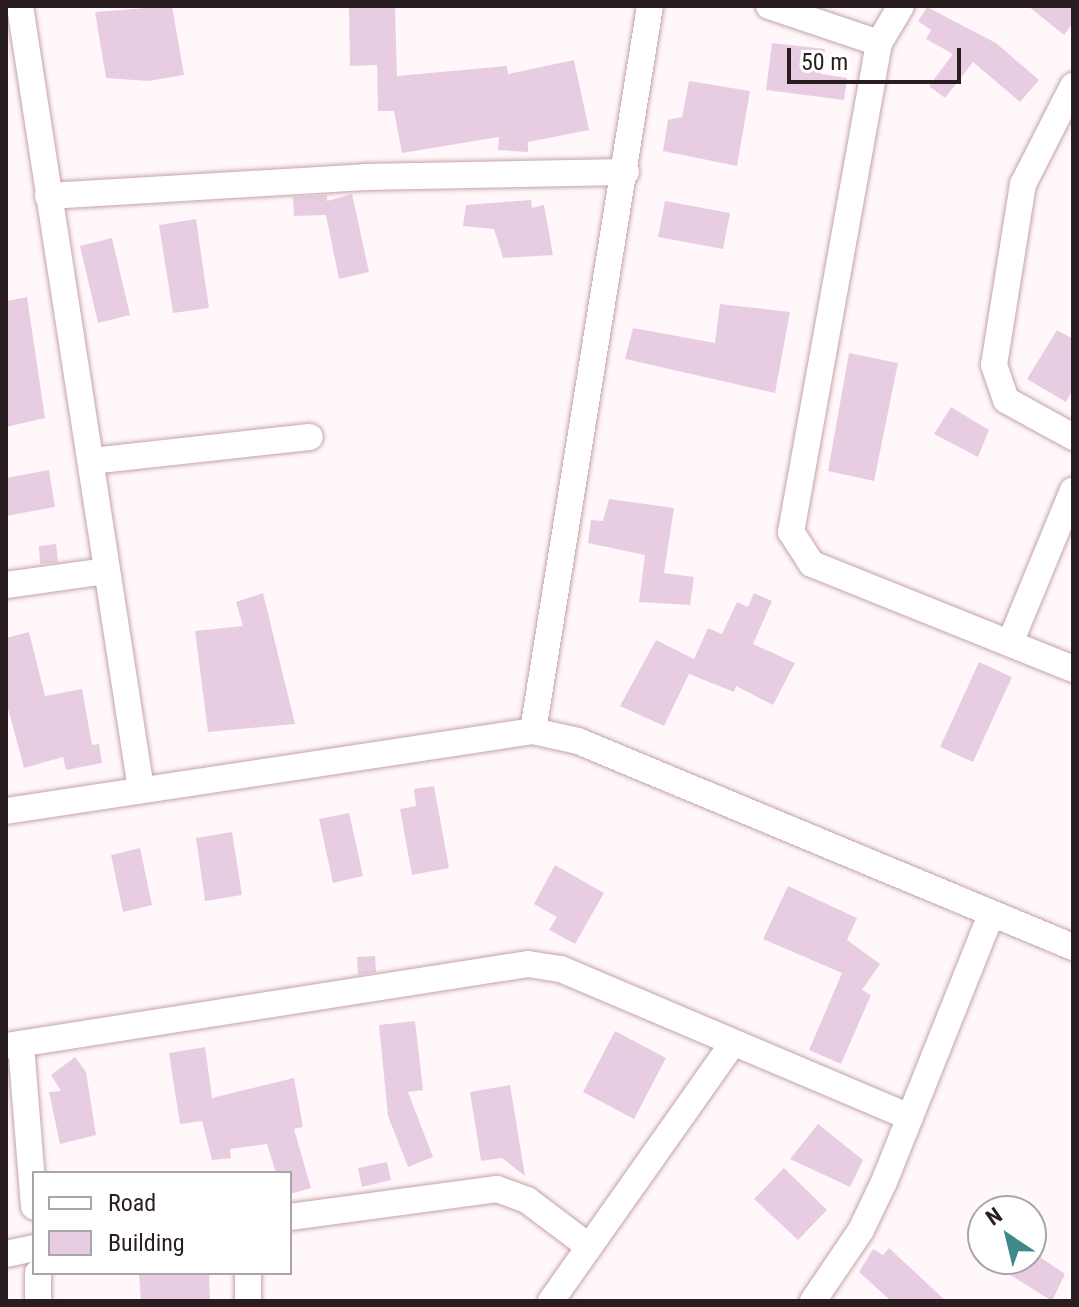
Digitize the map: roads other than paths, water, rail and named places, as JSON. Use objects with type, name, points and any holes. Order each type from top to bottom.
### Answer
[{"type":"street","points":[[20,6],[141,789]]},
{"type":"street","points":[[533,731],[626,172],[650,6]]},
{"type":"street","points":[[769,6],[879,43]]},
{"type":"street","points":[[901,6],[879,43],[791,532],[812,564],[1073,669]]},
{"type":"street","points":[[1073,86],[1023,184],[994,365],[1006,400],[1073,437]]},
{"type":"street","points":[[48,196],[365,177],[626,172]]},
{"type":"street","points":[[92,461],[310,437]]},
{"type":"street","points":[[1010,643],[1073,490]]},
{"type":"street","points":[[6,585],[107,571]]},
{"type":"street","points":[[6,811],[533,731],[578,741],[1073,947]]},
{"type":"street","points":[[813,1301],[861,1230],[991,914]]},
{"type":"street","points":[[32,1190],[14,1045],[528,964],[561,969],[910,1117]]},
{"type":"street","points":[[551,1301],[732,1044]]},
{"type":"street","points":[[292,1217],[497,1189],[527,1200],[588,1246]]},
{"type":"street","points":[[6,1254],[32,1248]]},
{"type":"street","points":[[38,1275],[38,1301]]},
{"type":"street","points":[[248,1275],[248,1301]]}]
